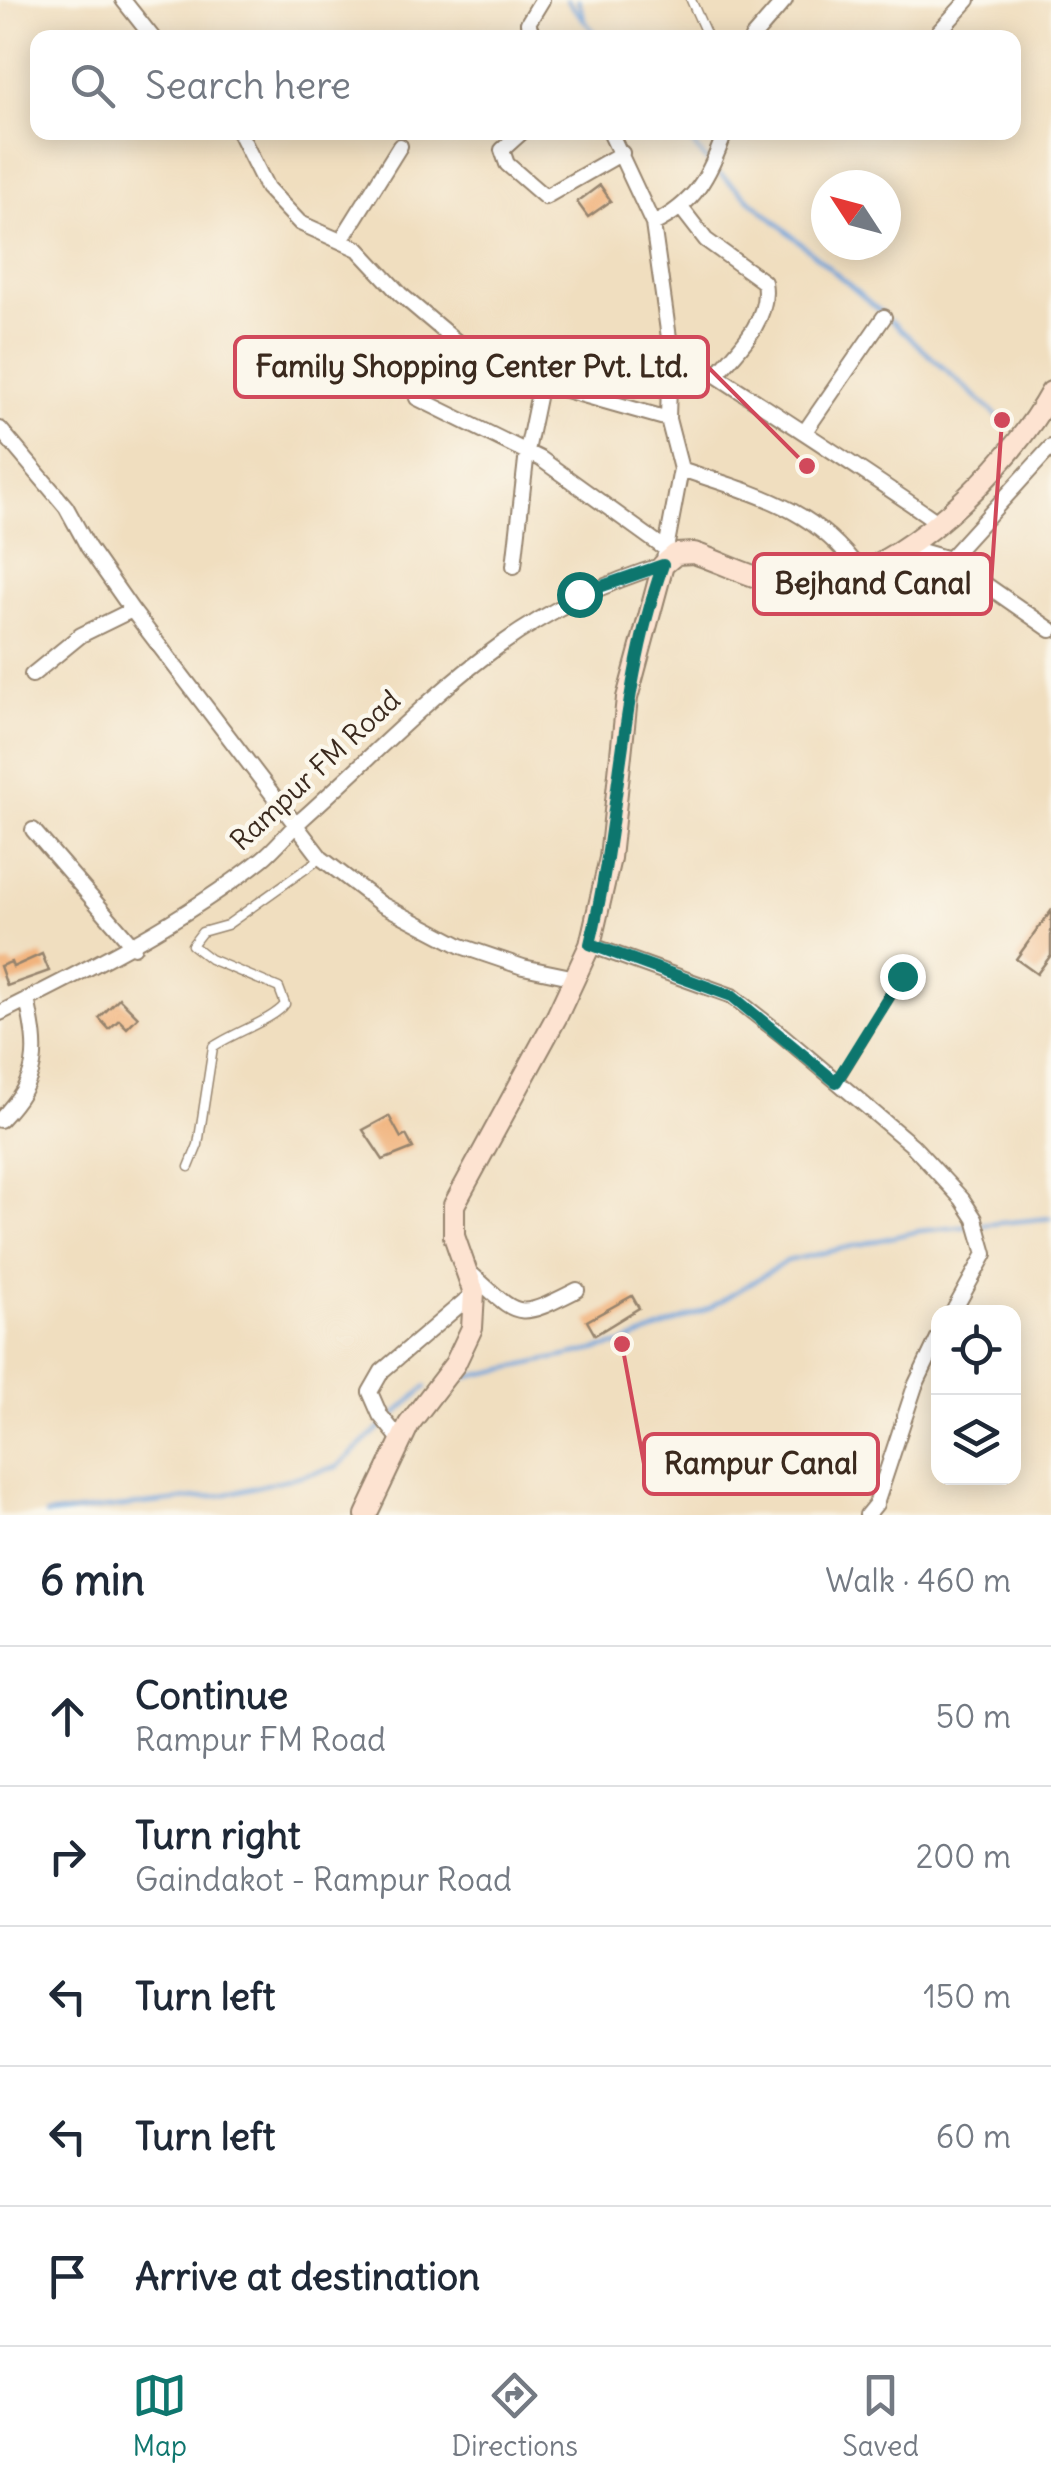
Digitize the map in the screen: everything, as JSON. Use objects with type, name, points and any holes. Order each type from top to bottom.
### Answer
[{"type":"main road","points":[[366,1515],[423,1404],[455,1364],[472,1328],[474,1293],[452,1220],[459,1189],[576,978],[590,944],[610,858],[627,698],[665,557],[694,553],[800,586],[828,583],[860,571],[907,547],[1019,444],[1051,392]]},
{"type":"street","points":[[123,0],[147,30]]},
{"type":"street","points":[[531,30],[528,23],[542,0]]},
{"type":"street","points":[[759,30],[786,0]]},
{"type":"street","points":[[940,30],[968,0]]},
{"type":"street","points":[[243,140],[267,188],[284,208],[300,223],[342,238],[464,348],[541,383],[668,418]]},
{"type":"street","points":[[513,140],[502,150],[507,164],[546,198],[622,154]]},
{"type":"street","points":[[417,398],[527,451],[665,557],[681,469],[668,418],[670,345],[653,224],[614,140]]},
{"type":"street","points":[[653,224],[682,209],[708,178],[723,140]]},
{"type":"street","points":[[342,238],[400,146]]},
{"type":"street","points":[[682,209],[706,240],[764,282],[768,301],[746,341],[716,375]]},
{"type":"street","points":[[806,430],[884,317]]},
{"type":"street","points":[[670,345],[806,430],[936,520]]},
{"type":"street","points":[[514,566],[527,451],[541,383]]},
{"type":"street","points":[[0,428],[66,507],[132,610],[322,858],[381,904],[462,946],[523,967],[576,978]]},
{"type":"street","points":[[949,559],[1051,448]]},
{"type":"street","points":[[681,469],[807,516],[838,540],[860,571]]},
{"type":"street","points":[[907,547],[949,559],[1051,630]]},
{"type":"street","name":"Rampur FM Road","points":[[0,1012],[134,947],[265,857],[369,762],[423,704],[512,633],[579,594],[665,557]]},
{"type":"street","points":[[32,675],[81,636],[132,610]]},
{"type":"street","points":[[33,830],[134,947]]},
{"type":"street","points":[[590,944],[732,996],[912,1145],[975,1219],[985,1254],[957,1305]]},
{"type":"street","points":[[0,1120],[24,1094],[38,1048],[27,1000]]},
{"type":"street","points":[[466,1269],[518,1313],[529,1314],[577,1290]]},
{"type":"street","points":[[402,1442],[380,1415],[370,1392],[396,1357],[474,1293]]},
{"type":"street","points":[[866,1515],[876,1504],[915,1386],[931,1353]]},
{"type":"lane","points":[[691,0],[704,30]]},
{"type":"lane","points":[[189,1166],[198,1145],[213,1047],[235,1031],[280,1012],[285,1004],[279,988],[210,959],[192,945],[202,932],[227,925],[322,858]]},
{"type":"lane","points":[[836,1082],[902,976]]},
{"type":"building","points":[[600,185],[611,201],[588,217],[577,202]]},
{"type":"building","points":[[1051,911],[1051,955],[1037,974],[1016,959]]},
{"type":"building","points":[[42,954],[49,971],[7,986],[0,966],[11,962],[13,967]]},
{"type":"building","points":[[119,998],[138,1017],[127,1028],[119,1020],[109,1029],[99,1018]]},
{"type":"building","points":[[389,1116],[401,1138],[406,1135],[413,1148],[383,1160],[363,1130]]},
{"type":"building","points":[[632,1296],[639,1308],[595,1335],[587,1321]]},
{"type":"waterway","points":[[567,0],[592,30]]},
{"type":"waterway","points":[[578,0],[584,16]]},
{"type":"waterway","points":[[689,140],[707,161]]},
{"type":"waterway","points":[[720,174],[882,313]]},
{"type":"waterway","points":[[890,320],[1002,420]]},
{"type":"waterway","points":[[981,1225],[1051,1218]]},
{"type":"waterway","points":[[454,1380],[622,1344],[708,1309],[787,1261],[919,1231],[972,1226]]},
{"type":"waterway","points":[[46,1515],[223,1495],[337,1467],[426,1387]]},
{"type":"place","name":"Bejhand Canal","points":[[1002,420]]},
{"type":"place","name":"Family Shopping Center Pvt. Ltd.","points":[[807,466]]},
{"type":"place","name":"Rampur Canal","points":[[622,1344]]},
{"type":"route","points":[[579,594],[663,565],[627,698],[610,858],[590,944],[732,996],[836,1082],[902,976]]}]
